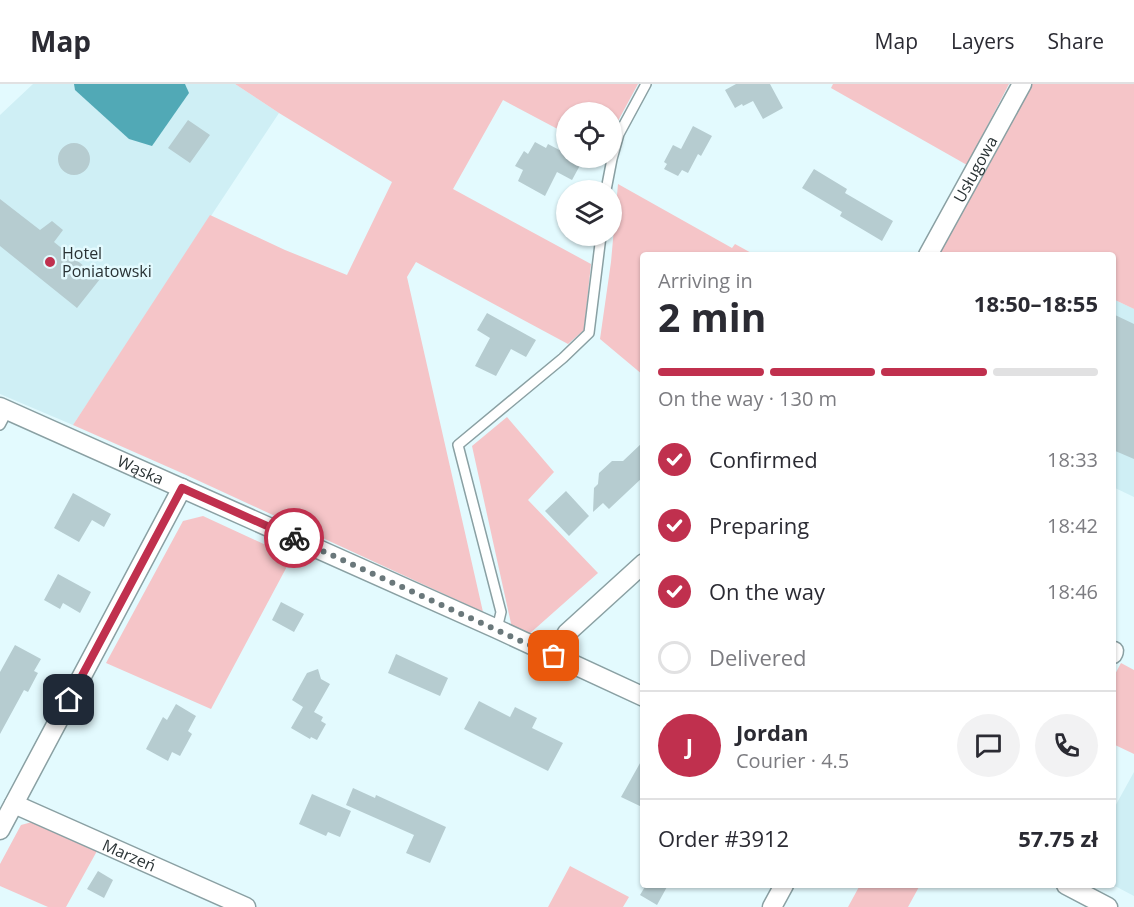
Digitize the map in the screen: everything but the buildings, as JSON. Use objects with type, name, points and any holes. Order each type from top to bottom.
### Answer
[{"type":"street","name":"Usługowa","points":[[930,252],[1022,84]]},
{"type":"street","name":"Wąska","points":[[3,414],[182,488],[640,695]]},
{"type":"street","points":[[0,830],[182,488]]},
{"type":"street","points":[[554,656],[567,633],[640,567]]},
{"type":"street","name":"Marzeń","points":[[14,804],[246,907]]},
{"type":"street","points":[[772,907],[782,888]]},
{"type":"street","points":[[1072,888],[1108,907]]},
{"type":"lane","points":[[608,180],[619,134],[646,84]]},
{"type":"lane","points":[[497,629],[501,612],[458,445],[563,358],[589,333],[600,246]]},
{"type":"shaded area","points":[[33,84],[235,84],[279,113],[73,425],[0,394],[0,115]]},
{"type":"shaded area","points":[[235,84],[638,84],[622,114],[622,102],[556,102],[556,128],[503,100],[453,189],[591,264],[584,330],[568,344],[416,262],[407,277],[483,612],[73,425],[210,215],[285,250],[347,275],[392,182]]},
{"type":"shaded area","points":[[833,84],[1009,84],[967,165],[831,88]]},
{"type":"shaded area","points":[[1029,84],[1134,84],[1134,309],[1116,300],[1116,252],[938,252]]},
{"type":"shaded area","points":[[622,186],[732,248],[735,244],[750,252],[640,252],[640,372],[600,339],[612,246],[622,246]]},
{"type":"shaded area","points":[[1116,300],[1134,309],[1134,497],[1116,488]]},
{"type":"shaded area","points":[[507,417],[554,472],[528,500],[598,573],[528,635],[512,628],[472,446]]},
{"type":"shaded area","points":[[203,516],[292,557],[211,709],[106,663],[183,521]]},
{"type":"shaded area","points":[[1121,663],[1134,670],[1134,754],[1116,745],[1116,672]]},
{"type":"shaded area","points":[[1134,772],[1134,896],[1116,887],[1116,805]]},
{"type":"shaded area","points":[[32,822],[97,851],[66,907],[48,907],[0,886],[0,864],[21,825]]},
{"type":"shaded area","points":[[570,866],[629,897],[623,907],[548,907]]},
{"type":"shaded area","points":[[858,888],[918,888],[908,907],[848,907]]},
{"type":"water","points":[[74,84],[185,84],[189,93],[152,146],[129,139],[75,90]]},
{"type":"way so far","points":[[294,538],[554,656]]},
{"type":"place","name":"Hotel Poniatowski","points":[[50,262]]},
{"type":"route","points":[[69,700],[182,488],[294,538]]}]
